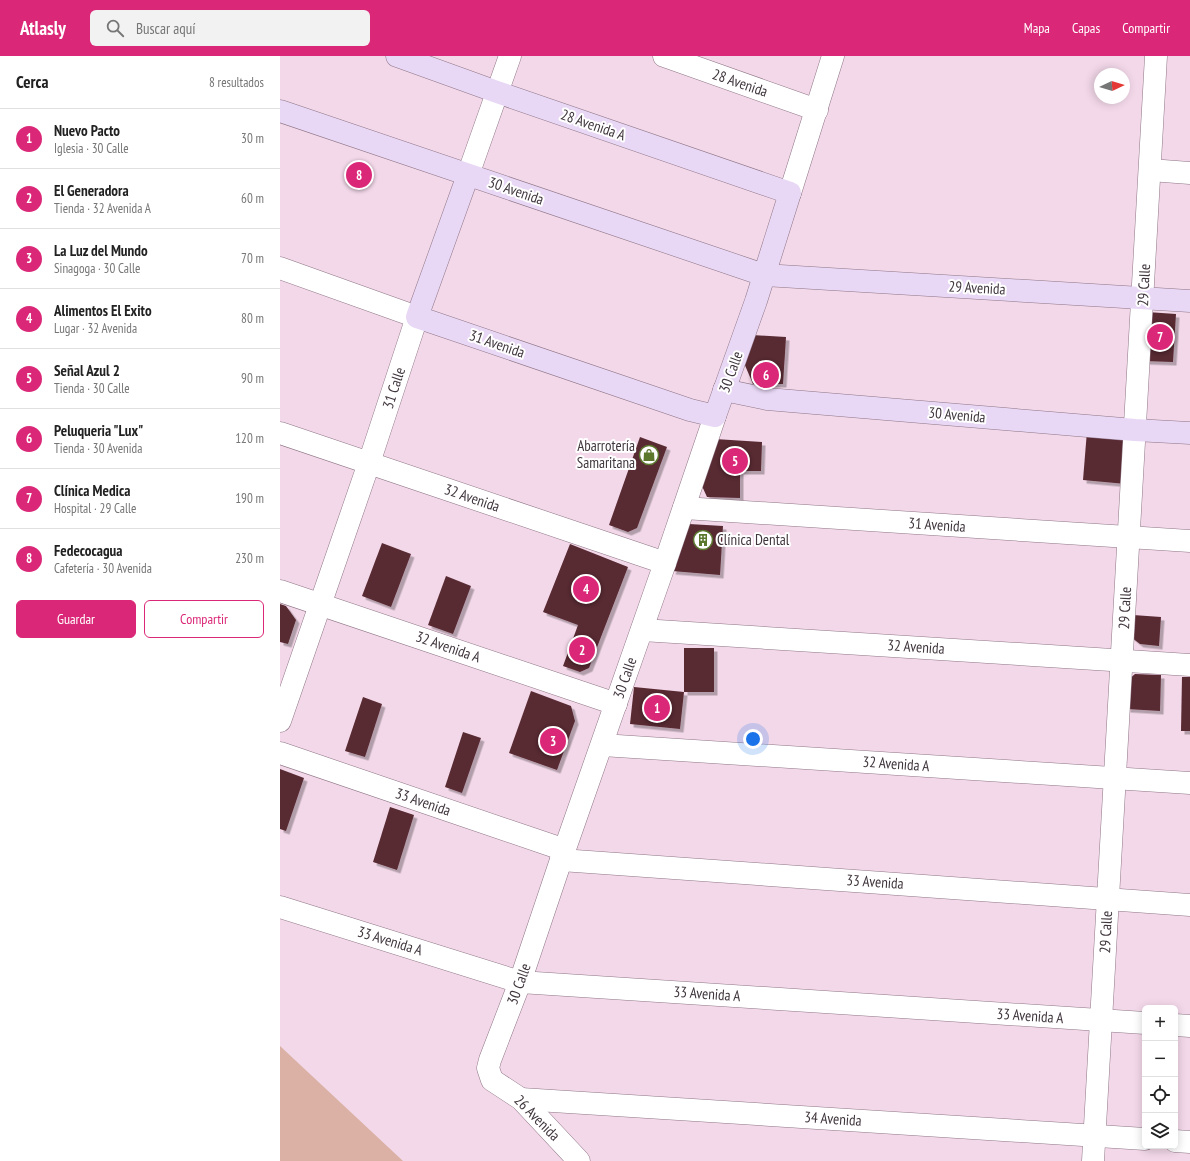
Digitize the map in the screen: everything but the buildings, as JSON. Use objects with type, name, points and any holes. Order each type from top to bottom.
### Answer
[{"type":"street","name":"28 Avenida A","points":[[397,56],[790,194]]},
{"type":"street","name":"31 Calle","points":[[280,721],[369,463],[417,317],[510,56]]},
{"type":"street","name":"28 Avenida","points":[[664,56],[817,110]]},
{"type":"street","name":"30 Calle","points":[[492,1080],[488,1068],[490,1060],[520,982],[756,301],[757,274],[790,194],[833,56]]},
{"type":"street","name":"29 Calle","points":[[1093,1161],[1156,56]]},
{"type":"street","name":"30 Avenida","points":[[280,111],[757,274]]},
{"type":"street","points":[[1150,170],[1190,173]]},
{"type":"street","name":"31 Avenida","points":[[280,268],[417,317],[690,410],[715,416]]},
{"type":"street","name":"29 Avenida","points":[[757,274],[1190,302]]},
{"type":"street","name":"30 Avenida","points":[[724,390],[767,399],[1135,430],[1190,433]]},
{"type":"street","name":"32 Avenida","points":[[280,433],[665,563]]},
{"type":"street","name":"31 Avenida","points":[[684,508],[1190,541]]},
{"type":"street","name":"32 Avenida A","points":[[280,591],[320,603],[616,704]]},
{"type":"street","name":"32 Avenida","points":[[642,630],[1190,665]]},
{"type":"street","name":"32 Avenida A","points":[[602,745],[1190,783]]},
{"type":"street","name":"33 Avenida","points":[[280,753],[563,855],[1190,905]]},
{"type":"street","name":"33 Avenida A","points":[[280,907],[520,982],[1142,1023]]},
{"type":"street","points":[[1178,1025],[1190,1026]]},
{"type":"street","name":"26 Avenida","points":[[492,1080],[521,1100],[579,1161]]},
{"type":"street","name":"34 Avenida","points":[[521,1100],[1142,1139]]},
{"type":"street","points":[[1178,1141],[1190,1142]]},
{"type":"shaded area","points":[[280,1046],[403,1161],[280,1161]]},
{"type":"place","name":"Fedecocagua","points":[[359,175]]},
{"type":"place","name":"Clínica Medica","points":[[1160,337]]},
{"type":"place","name":"Peluqueria \"Lux\"","points":[[766,375]]},
{"type":"place","name":"Abarrotería Samaritana","points":[[649,455]]},
{"type":"place","name":"Señal Azul 2","points":[[735,461]]},
{"type":"place","name":"Clínica Dental","points":[[703,540]]},
{"type":"place","name":"Alimentos El Exito","points":[[586,589]]},
{"type":"place","name":"El Generadora","points":[[582,650]]},
{"type":"place","name":"Nuevo Pacto","points":[[657,708]]},
{"type":"place","name":"La Luz del Mundo","points":[[553,741]]}]
